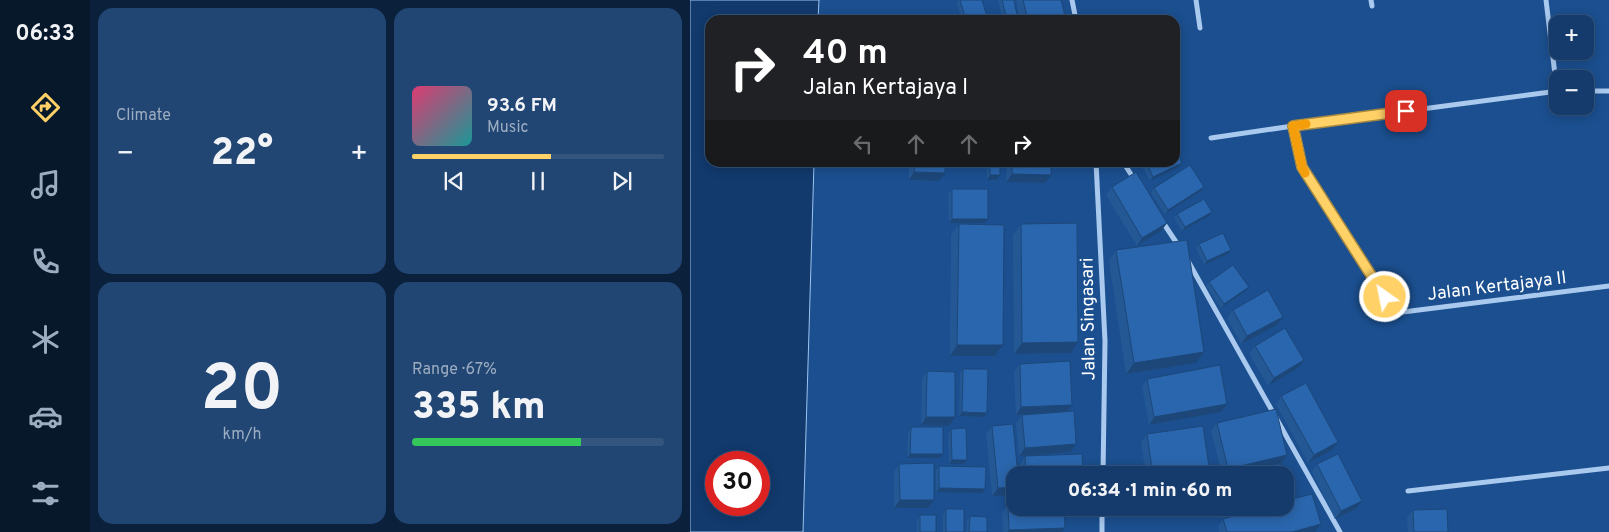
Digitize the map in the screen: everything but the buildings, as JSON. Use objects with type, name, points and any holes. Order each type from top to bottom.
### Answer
[{"type":"street","points":[[1072,0],[1075,15]]},
{"type":"street","points":[[1196,0],[1200,28]]},
{"type":"street","points":[[1546,0],[1554,70]]},
{"type":"street","points":[[1594,91],[1609,91]]},
{"type":"street","points":[[1211,138],[1549,92]]},
{"type":"street","name":"Jalan Kertajaya II","points":[[1293,126],[1302,167],[1395,314],[1609,286]]},
{"type":"street","name":"Jalan Singasari","points":[[1096,167],[1105,340],[1103,466]]},
{"type":"street","points":[[1126,167],[1139,186]]},
{"type":"street","points":[[1160,217],[1181,248]]},
{"type":"street","points":[[1186,257],[1340,532]]},
{"type":"street","points":[[1408,491],[1609,468]]},
{"type":"street","points":[[1102,516],[1102,532]]},
{"type":"water","points":[[690,0],[819,0],[818,15],[705,15],[705,167],[814,167],[803,532],[690,532]]},
{"type":"slow traffic","points":[[1305,173],[1293,126],[1306,124]]},
{"type":"route","points":[[1385,297],[1302,167],[1293,126],[1406,111]]}]
